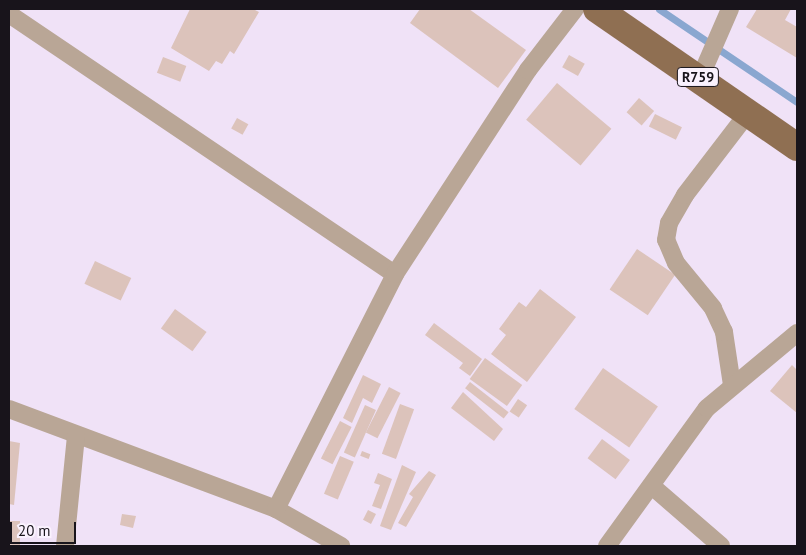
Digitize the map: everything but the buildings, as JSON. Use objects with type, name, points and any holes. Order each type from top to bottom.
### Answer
[{"type":"main road","name":"R759","points":[[597,9],[700,78],[797,148]]},
{"type":"street","points":[[276,509],[395,274],[528,70],[575,9]]},
{"type":"street","points":[[700,78],[730,9]]},
{"type":"street","points":[[9,14],[395,274]]},
{"type":"street","points":[[732,385],[724,332],[713,308],[676,263],[666,240],[669,223],[686,195],[748,113]]},
{"type":"street","points":[[607,546],[653,487],[707,408],[732,385],[797,333]]},
{"type":"street","points":[[9,409],[76,436],[276,509],[341,546]]},
{"type":"street","points":[[65,546],[76,436]]},
{"type":"street","points":[[653,487],[721,546]]},
{"type":"waterway","points":[[659,9],[797,102]]}]
